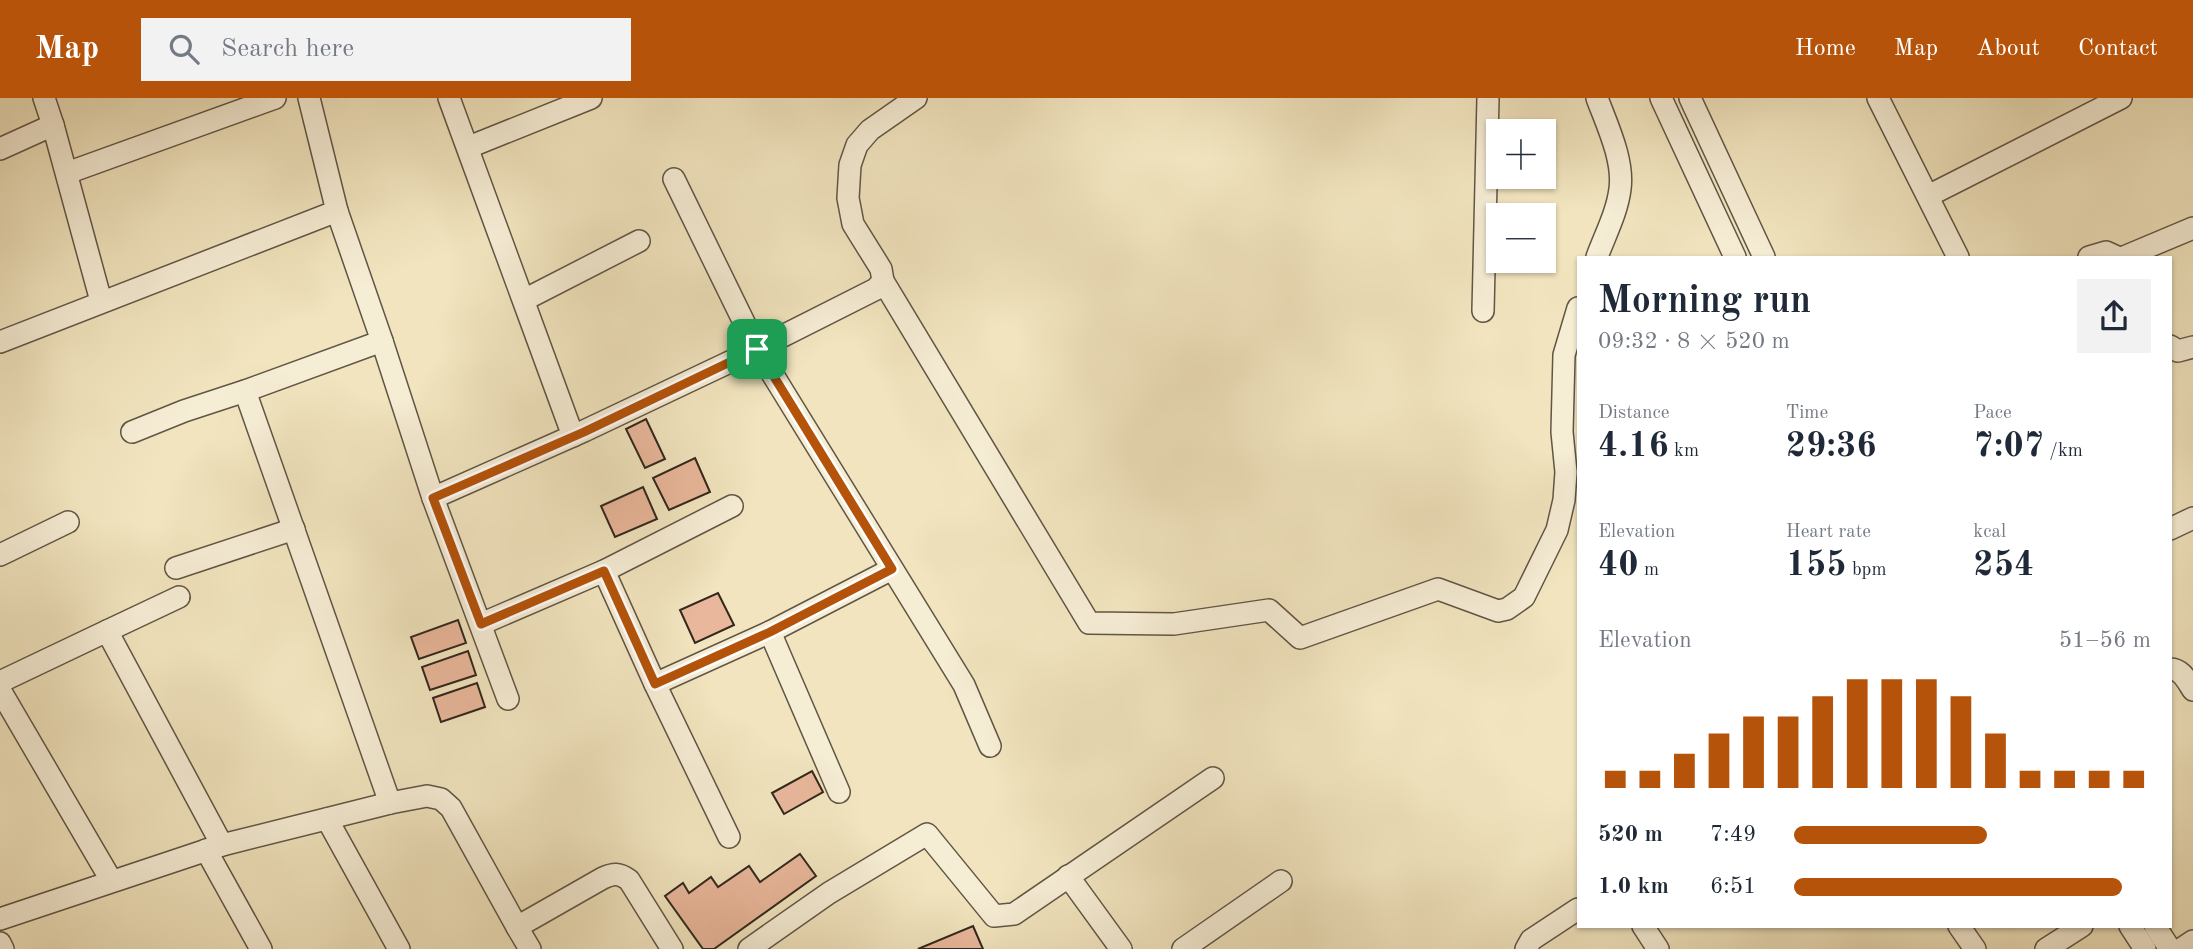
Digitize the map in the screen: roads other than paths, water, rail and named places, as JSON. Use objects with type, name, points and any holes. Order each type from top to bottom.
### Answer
[{"type":"street","points":[[44,98],[102,301]]},
{"type":"street","points":[[67,173],[275,98]]},
{"type":"street","points":[[309,98],[337,211],[433,498],[508,699]]},
{"type":"street","points":[[449,98],[573,436]]},
{"type":"street","points":[[468,147],[591,98]]},
{"type":"street","points":[[916,98],[870,131],[857,145],[850,165],[848,198],[853,224],[881,269],[883,281],[1089,623],[1174,624],[1269,610],[1300,638],[1438,589],[1498,611],[1507,609],[1524,597],[1557,530],[1564,500],[1566,472],[1561,389],[1563,355],[1577,311]]},
{"type":"street","points":[[1483,312],[1488,98]]},
{"type":"street","points":[[1597,98],[1619,166],[1621,186],[1597,256]]},
{"type":"street","points":[[1661,98],[1735,256]]},
{"type":"street","points":[[1689,98],[1764,256]]},
{"type":"street","points":[[1878,98],[1958,256]]},
{"type":"street","points":[[1928,196],[2121,98]]},
{"type":"street","points":[[0,149],[53,125]]},
{"type":"street","points":[[674,179],[757,349],[964,685],[990,746]]},
{"type":"street","points":[[0,342],[337,211]]},
{"type":"street","points":[[2126,256],[2193,228]]},
{"type":"street","points":[[524,300],[639,241]]},
{"type":"street","points":[[2091,256],[2106,252],[2115,256]]},
{"type":"street","points":[[433,498],[573,436],[757,349],[876,289],[883,281]]},
{"type":"street","points":[[132,432],[382,341]]},
{"type":"street","points":[[2172,347],[2178,351],[2193,347]]},
{"type":"street","points":[[245,391],[390,803]]},
{"type":"street","points":[[481,624],[604,571],[732,506]]},
{"type":"street","points":[[2172,528],[2193,519]]},
{"type":"street","points":[[0,555],[68,522]]},
{"type":"street","points":[[176,568],[294,529]]},
{"type":"street","points":[[655,684],[770,632],[892,569]]},
{"type":"street","points":[[604,571],[729,837]]},
{"type":"street","points":[[0,682],[179,597]]},
{"type":"street","points":[[107,631],[261,949]]},
{"type":"street","points":[[770,632],[839,792]]},
{"type":"street","points":[[2172,669],[2176,669],[2193,690]]},
{"type":"street","points":[[0,691],[111,880]]},
{"type":"street","points":[[749,949],[829,892],[927,834],[994,916],[1014,914],[1213,778]]},
{"type":"street","points":[[0,919],[214,848],[427,796],[441,799],[451,808],[530,949]]},
{"type":"street","points":[[327,819],[399,949]]},
{"type":"street","points":[[517,927],[603,878],[621,874],[629,880],[672,949]]},
{"type":"street","points":[[1068,876],[1121,949]]},
{"type":"street","points":[[1183,949],[1281,881]]},
{"type":"street","points":[[1525,949],[1531,940],[1577,910]]},
{"type":"street","points":[[1644,928],[1658,949]]},
{"type":"street","points":[[1960,928],[1975,949]]},
{"type":"street","points":[[2046,949],[2079,928]]},
{"type":"street","points":[[2131,928],[2145,949]]},
{"type":"street","points":[[2156,928],[2170,949]]},
{"type":"street","points":[[2181,949],[2193,941]]},
{"type":"street","points":[[0,943],[3,949]]}]
